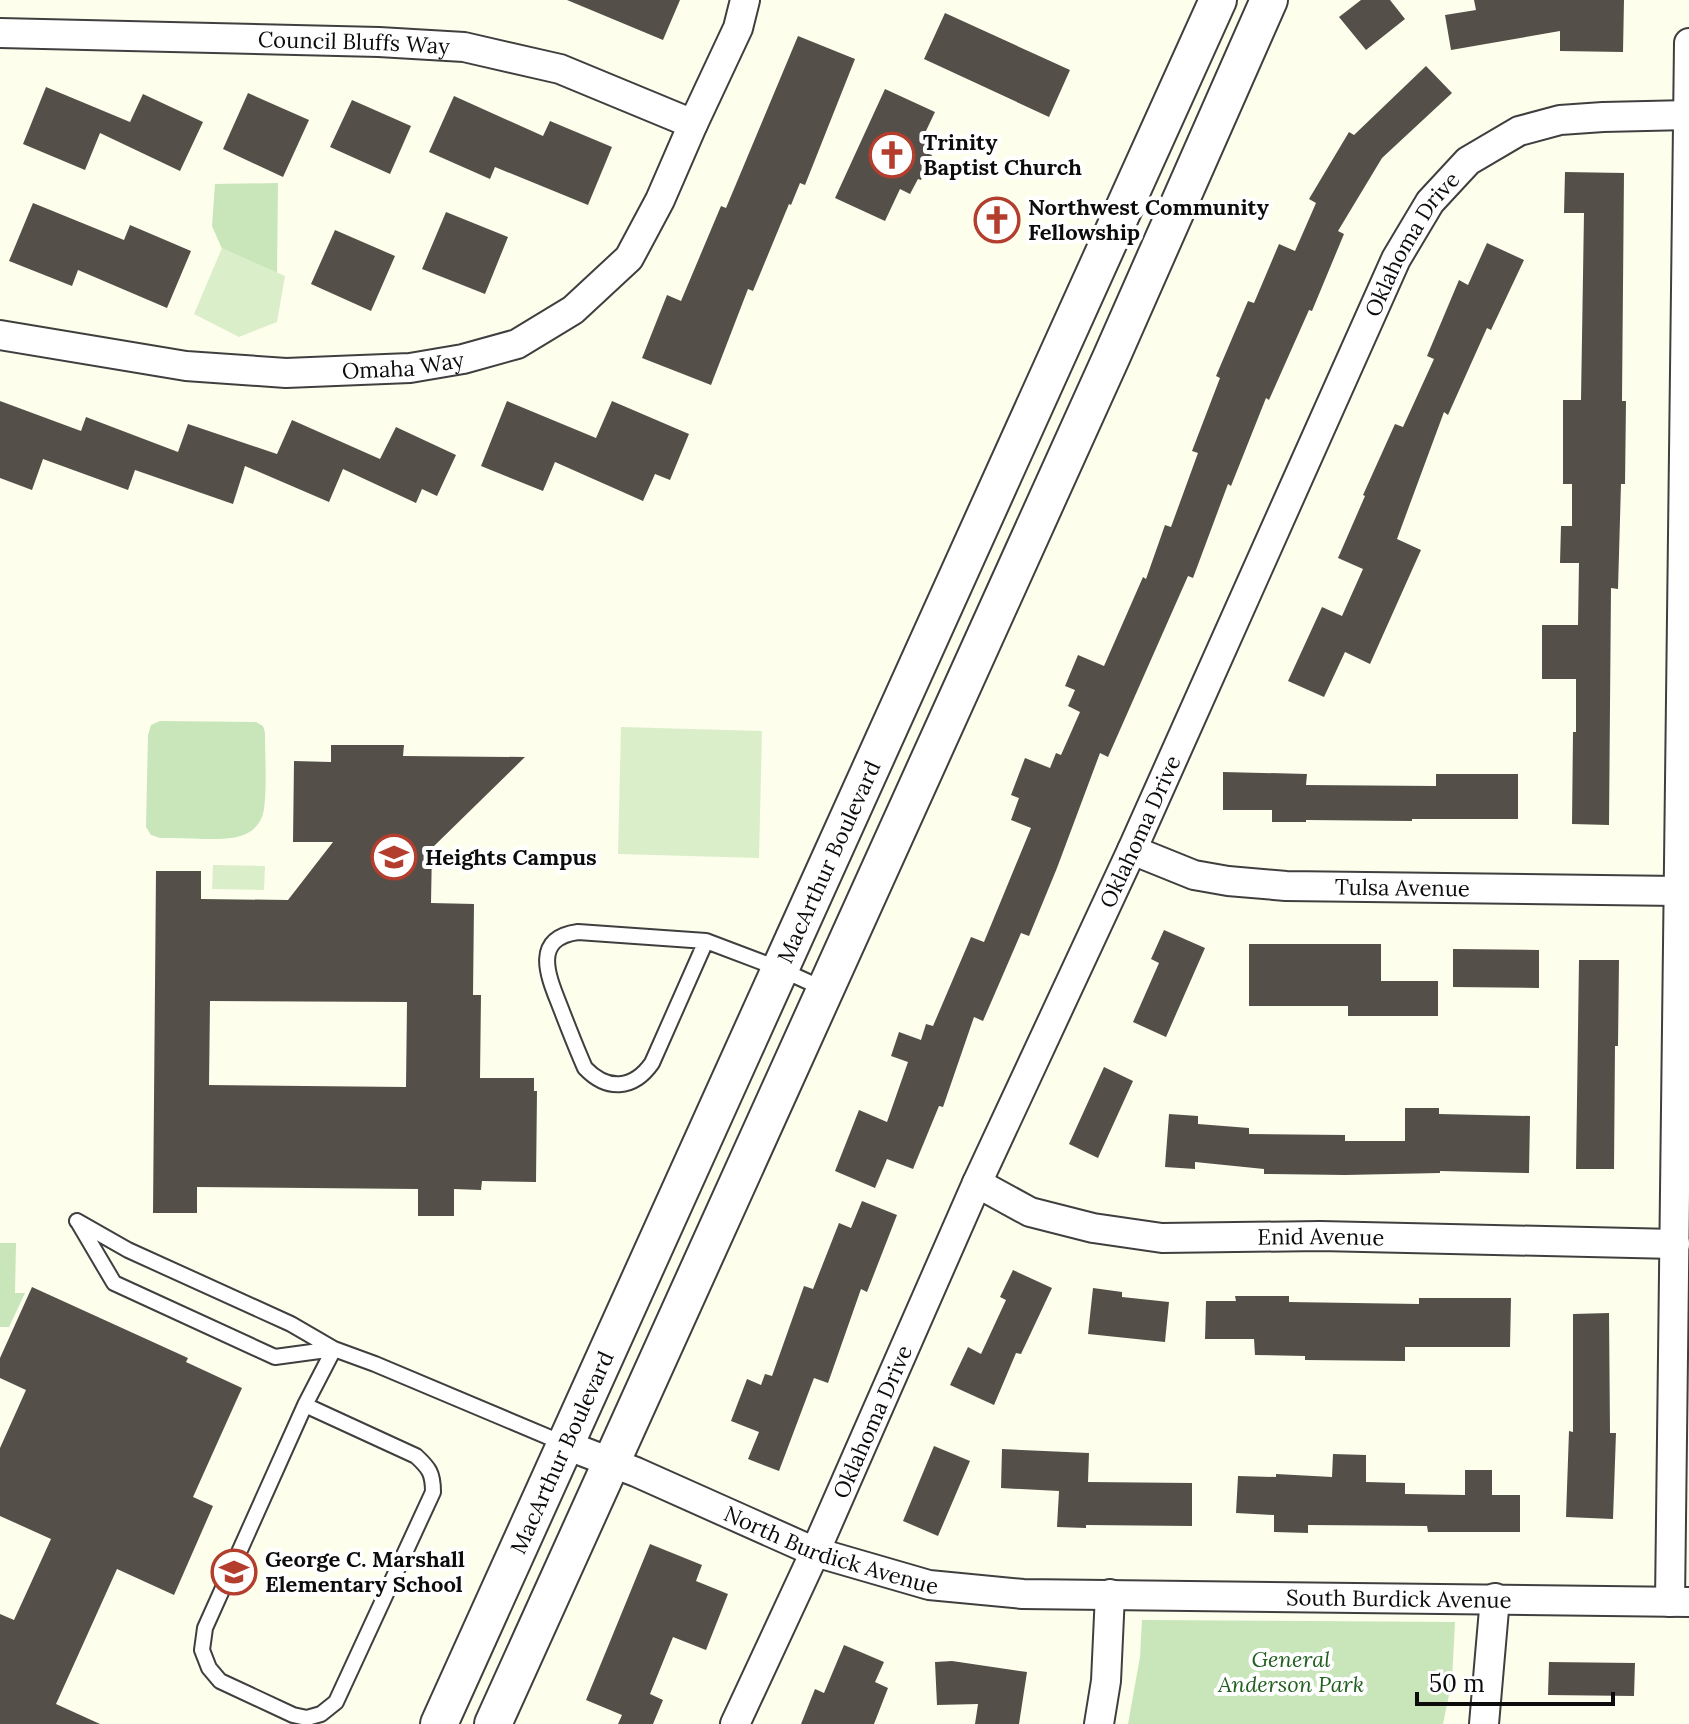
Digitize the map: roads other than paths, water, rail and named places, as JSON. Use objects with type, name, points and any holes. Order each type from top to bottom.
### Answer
[{"type":"street","name":"Omaha Way","points":[[0,335],[186,366],[286,373],[410,368],[463,359],[517,344],[573,310],[629,258],[660,200],[738,28],[745,0]]},
{"type":"street","name":"MacArthur Boulevard","points":[[439,1724],[1218,0]]},
{"type":"street","points":[[493,1724],[1111,358],[1269,0]]},
{"type":"street","name":"Council Bluffs Way","points":[[0,33],[379,42],[464,47],[560,69],[693,124]]},
{"type":"street","points":[[1680,1602],[1675,1244],[1678,891],[1684,847],[1689,43]]},
{"type":"street","name":"Oklahoma Drive","points":[[735,1724],[815,1552],[977,1183],[1132,850],[1396,259],[1430,202],[1468,161],[1519,131],[1560,120],[1689,115]]},
{"type":"street","name":"Tulsa Avenue","points":[[1132,850],[1194,875],[1228,881],[1318,886],[1678,891]]},
{"type":"street","name":"Enid Avenue","points":[[977,1183],[1030,1212],[1093,1228],[1162,1238],[1320,1236],[1675,1244]]},
{"type":"street","name":"North Burdick Avenue","points":[[566,1445],[815,1552],[929,1585],[1023,1594],[1110,1594]]},
{"type":"street","points":[[1099,1724],[1106,1681],[1110,1594]]},
{"type":"street","name":"South Burdick Avenue","points":[[1110,1594],[1680,1602]]},
{"type":"street","points":[[1484,1724],[1495,1598]]},
{"type":"lane","points":[[706,941],[652,1063],[644,1074],[620,1085],[594,1077],[585,1068],[547,971],[546,961],[553,944],[560,937],[578,932],[706,941],[780,969],[824,990]]},
{"type":"lane","points":[[334,1349],[275,1357],[114,1283],[77,1221],[128,1250],[291,1324],[334,1349],[566,1445]]},
{"type":"lane","points":[[305,1405],[416,1456],[427,1466],[433,1479],[433,1492],[336,1702],[321,1714],[307,1718],[293,1715],[220,1681],[209,1668],[202,1650],[205,1628],[305,1405],[334,1349]]},
{"type":"place","name":"Trinity Baptist Church","points":[[892,155]]},
{"type":"place","name":"Northwest Community Fellowship","points":[[997,220]]},
{"type":"place","name":"Heights Campus","points":[[394,857]]},
{"type":"place","name":"George C. Marshall Elementary School","points":[[234,1572]]},
{"type":"park label","name":"General Anderson Park","points":[[1291,1672]]}]
